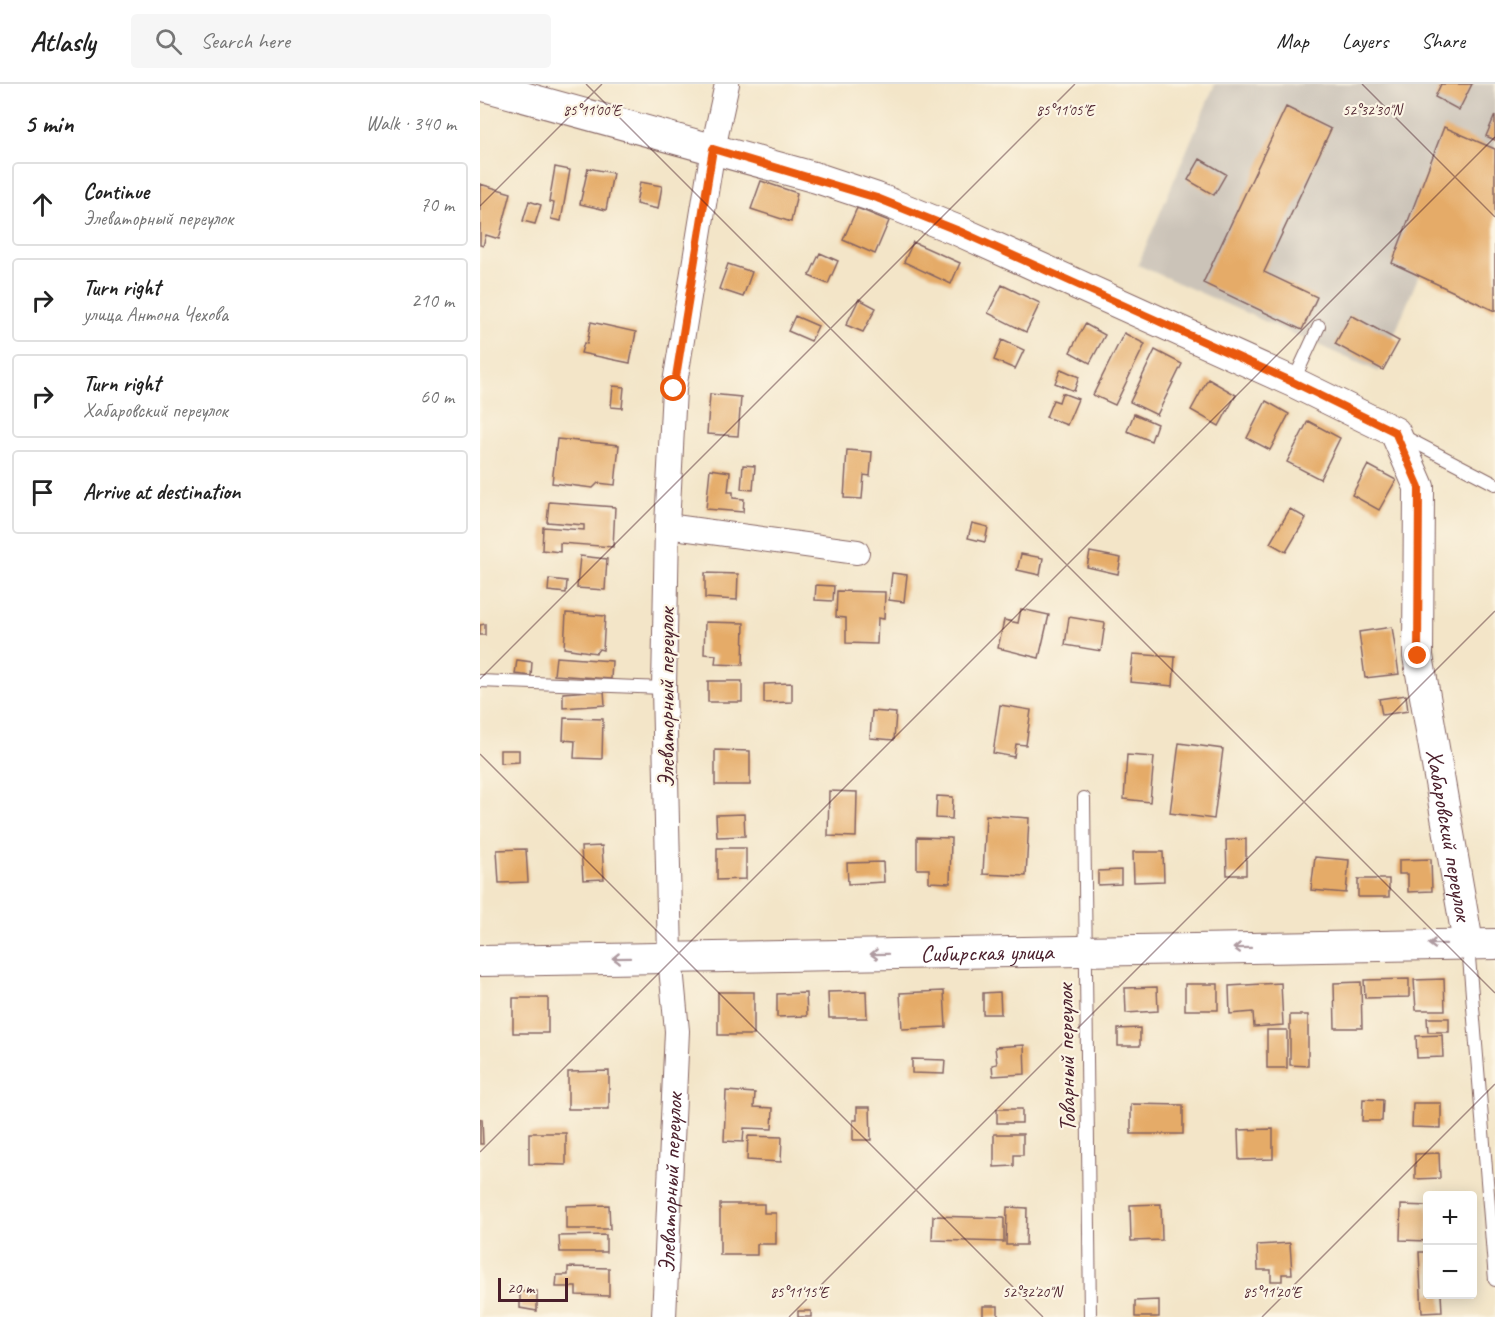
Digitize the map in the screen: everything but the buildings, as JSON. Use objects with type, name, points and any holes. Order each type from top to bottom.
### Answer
[{"type":"street","points":[[480,84],[713,149],[877,198],[959,231],[1293,382],[1395,432]]},
{"type":"street","name":"Элеваторный переулок","points":[[664,1317],[677,1031],[670,957],[664,688],[667,526],[677,366],[713,149],[727,84]]},
{"type":"street","name":"Хабаровский переулок","points":[[1395,432],[1419,487],[1418,656],[1482,944]]},
{"type":"street","points":[[667,526],[857,552]]},
{"type":"street","name":"Сибирская улица","points":[[480,961],[1482,944]]},
{"type":"lane","points":[[1293,382],[1319,326]]},
{"type":"lane","points":[[1395,432],[1495,483]]},
{"type":"lane","points":[[480,681],[664,688]]},
{"type":"lane","name":"Товарный переулок","points":[[1084,798],[1090,1317]]},
{"type":"lane","name":"Хабаровский переулок","points":[[1482,944],[1495,1280]]},
{"type":"shaded area","points":[[1215,84],[1495,84],[1495,289],[1425,260],[1379,372],[1138,265]]},
{"type":"route","points":[[674,389],[713,149],[817,178],[877,198],[959,231],[1293,382],[1395,432],[1419,487],[1418,656]]}]
